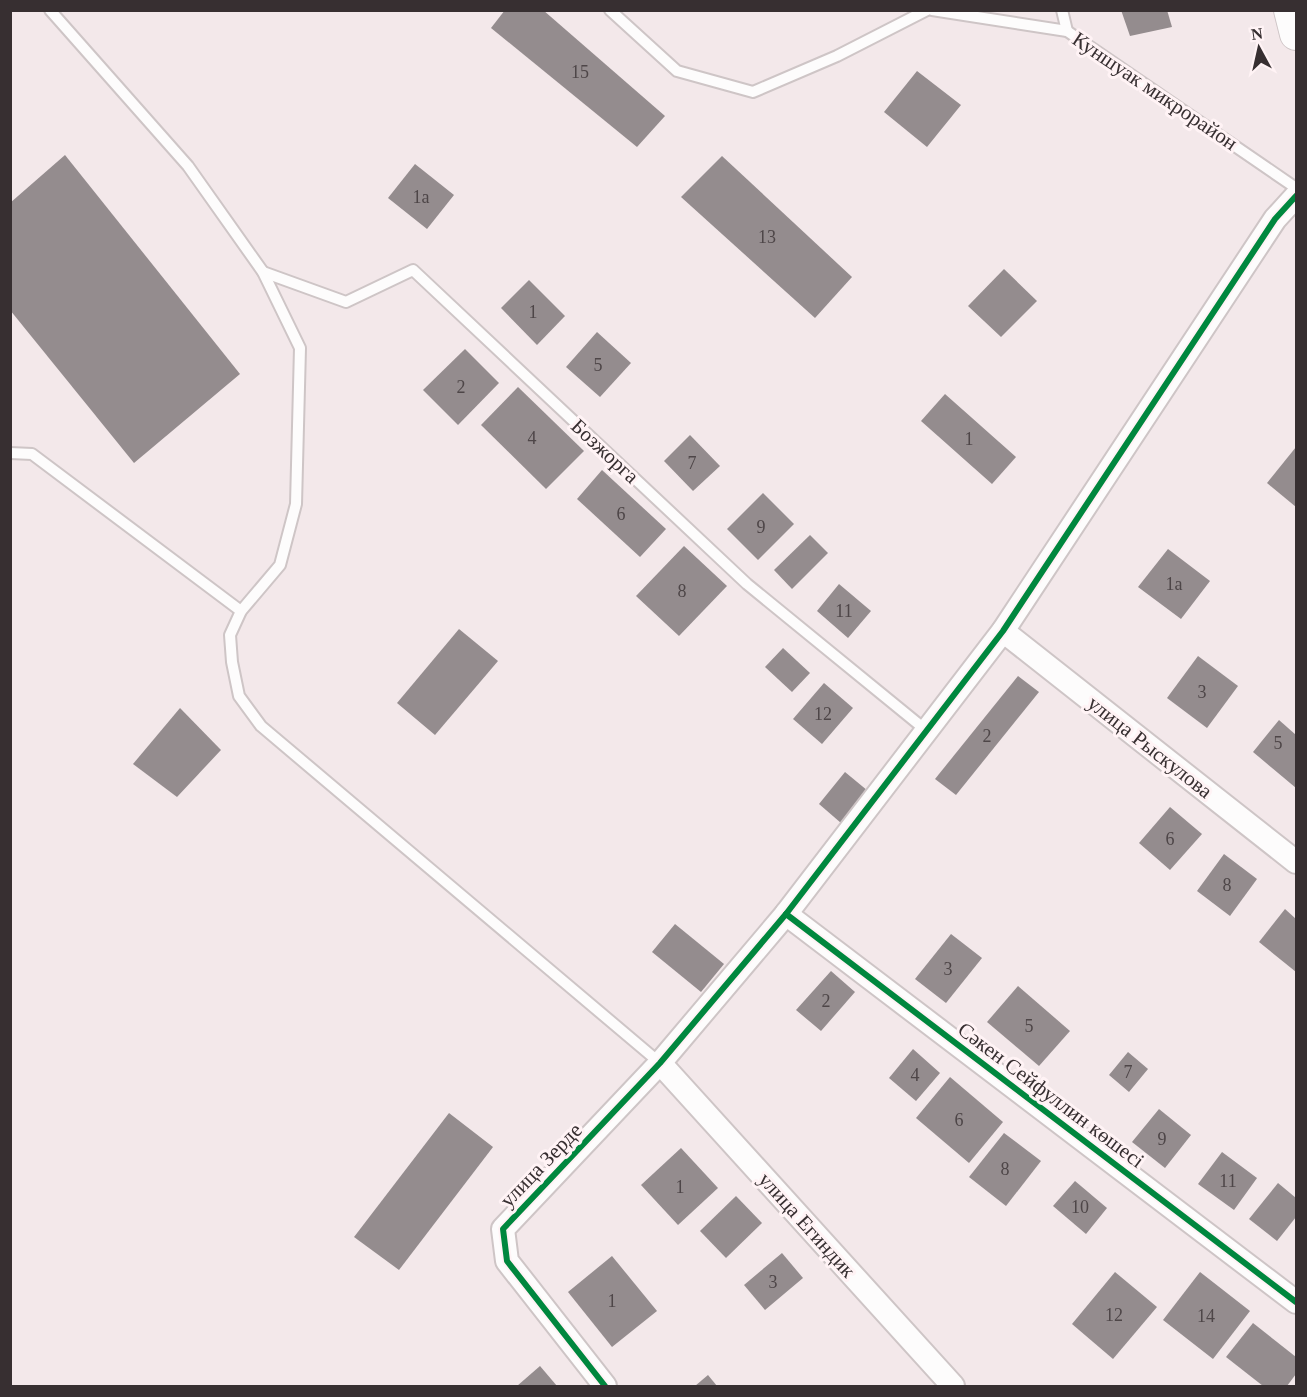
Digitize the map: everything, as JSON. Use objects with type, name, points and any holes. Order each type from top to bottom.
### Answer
[{"type":"street","points":[[1290,10],[1296,34]]},
{"type":"street","points":[[660,1063],[786,914],[1003,631],[1275,219],[1296,196]]},
{"type":"street","name":"улица Рыскулова","points":[[1003,631],[1296,862]]},
{"type":"street","name":"Сәкен Сейфуллин көшесі","points":[[786,914],[1296,1302]]},
{"type":"street","name":"улица Зерде","points":[[605,1386],[507,1261],[503,1229],[660,1063]]},
{"type":"street","name":"улица Егиндик","points":[[660,1063],[953,1386]]},
{"type":"lane","points":[[50,10],[188,166],[263,272],[300,348],[296,504],[280,565],[240,611],[230,635],[238,696],[261,726],[660,1063]]},
{"type":"lane","points":[[610,10],[677,70],[753,92],[837,56],[927,10]]},
{"type":"lane","name":"Куншуак микрорайон","points":[[932,10],[1067,31],[1296,188]]},
{"type":"lane","points":[[1062,10],[1067,31]]},
{"type":"lane","name":"Бозжорга","points":[[263,272],[346,302],[413,270],[747,584],[927,730]]},
{"type":"lane","points":[[10,453],[32,454],[240,611]]},
{"type":"building","points":[[505,10],[543,10],[665,116],[637,147],[491,28]]},
{"type":"building","points":[[1121,10],[1167,10],[1172,27],[1130,36]]},
{"type":"building","points":[[917,71],[961,105],[927,147],[884,112]]},
{"type":"building","points":[[65,155],[240,374],[134,463],[10,310],[10,203]]},
{"type":"building","points":[[722,156],[852,277],[815,318],[681,197]]},
{"type":"building","points":[[415,164],[454,195],[427,229],[388,198]]},
{"type":"building","points":[[1004,269],[1037,301],[1001,337],[968,306]]},
{"type":"building","points":[[529,280],[565,316],[537,345],[501,308]]},
{"type":"building","points":[[597,332],[631,363],[600,397],[566,367]]},
{"type":"building","points":[[465,349],[499,383],[458,425],[423,390]]},
{"type":"building","points":[[518,387],[584,451],[546,489],[481,425]]},
{"type":"building","points":[[945,394],[1016,457],[992,484],[921,421]]},
{"type":"building","points":[[690,435],[720,466],[693,491],[664,461]]},
{"type":"building","points":[[1296,447],[1296,507],[1267,483]]},
{"type":"building","points":[[602,470],[666,529],[640,557],[577,499]]},
{"type":"building","points":[[763,493],[794,524],[758,560],[727,529]]},
{"type":"building","points":[[810,535],[828,553],[792,589],[774,570]]},
{"type":"building","points":[[684,546],[727,586],[679,636],[636,596]]},
{"type":"building","points":[[1168,549],[1210,581],[1181,619],[1138,587]]},
{"type":"building","points":[[839,584],[871,611],[848,638],[817,611]]},
{"type":"building","points":[[459,629],[498,661],[435,735],[397,703]]},
{"type":"building","points":[[783,648],[810,673],[792,692],[765,667]]},
{"type":"building","points":[[1198,656],[1238,686],[1207,728],[1167,698]]},
{"type":"building","points":[[1018,676],[1039,692],[956,795],[935,779]]},
{"type":"building","points":[[824,683],[853,708],[822,744],[793,719]]},
{"type":"building","points":[[180,708],[221,750],[177,797],[133,764]]},
{"type":"building","points":[[1279,720],[1296,735],[1296,788],[1253,752]]},
{"type":"building","points":[[845,772],[868,791],[841,823],[819,804]]},
{"type":"building","points":[[1170,807],[1202,834],[1170,870],[1139,843]]},
{"type":"building","points":[[1224,854],[1257,879],[1230,916],[1197,891]]},
{"type":"building","points":[[1285,909],[1296,919],[1296,972],[1259,942]]},
{"type":"building","points":[[675,924],[724,964],[701,992],[652,952]]},
{"type":"building","points":[[951,934],[982,958],[946,1003],[915,979]]},
{"type":"building","points":[[831,971],[855,992],[821,1031],[796,1010]]},
{"type":"building","points":[[1018,986],[1070,1031],[1039,1066],[987,1022]]},
{"type":"building","points":[[913,1049],[940,1073],[916,1101],[889,1078]]},
{"type":"building","points":[[1128,1052],[1148,1069],[1129,1092],[1109,1075]]},
{"type":"building","points":[[950,1077],[1003,1122],[969,1163],[916,1118]]},
{"type":"building","points":[[1159,1109],[1191,1135],[1165,1168],[1132,1142]]},
{"type":"building","points":[[449,1113],[493,1147],[399,1270],[354,1237]]},
{"type":"building","points":[[1004,1133],[1041,1161],[1006,1206],[969,1177]]},
{"type":"building","points":[[681,1148],[718,1188],[678,1225],[641,1185]]},
{"type":"building","points":[[1222,1152],[1257,1178],[1234,1210],[1198,1184]]},
{"type":"building","points":[[1075,1181],[1107,1208],[1086,1234],[1053,1206]]},
{"type":"building","points":[[1278,1183],[1296,1198],[1296,1217],[1277,1241],[1249,1219]]},
{"type":"building","points":[[736,1196],[762,1223],[726,1258],[700,1231]]},
{"type":"building","points":[[782,1253],[803,1278],[765,1310],[744,1285]]},
{"type":"building","points":[[612,1256],[657,1311],[612,1347],[568,1292]]},
{"type":"building","points":[[1115,1272],[1157,1307],[1113,1359],[1072,1324]]},
{"type":"building","points":[[1200,1272],[1250,1311],[1213,1359],[1163,1320]]},
{"type":"building","points":[[1253,1323],[1296,1357],[1296,1374],[1287,1386],[1263,1386],[1226,1357]]},
{"type":"building","points":[[540,1366],[557,1386],[517,1386]]},
{"type":"building","points":[[708,1375],[717,1386],[695,1386]]},
{"type":"cycle path","points":[[605,1386],[507,1261],[503,1229],[660,1063],[786,914],[1003,631],[1275,219],[1296,196]]},
{"type":"cycle path","points":[[786,914],[1296,1302]]}]
